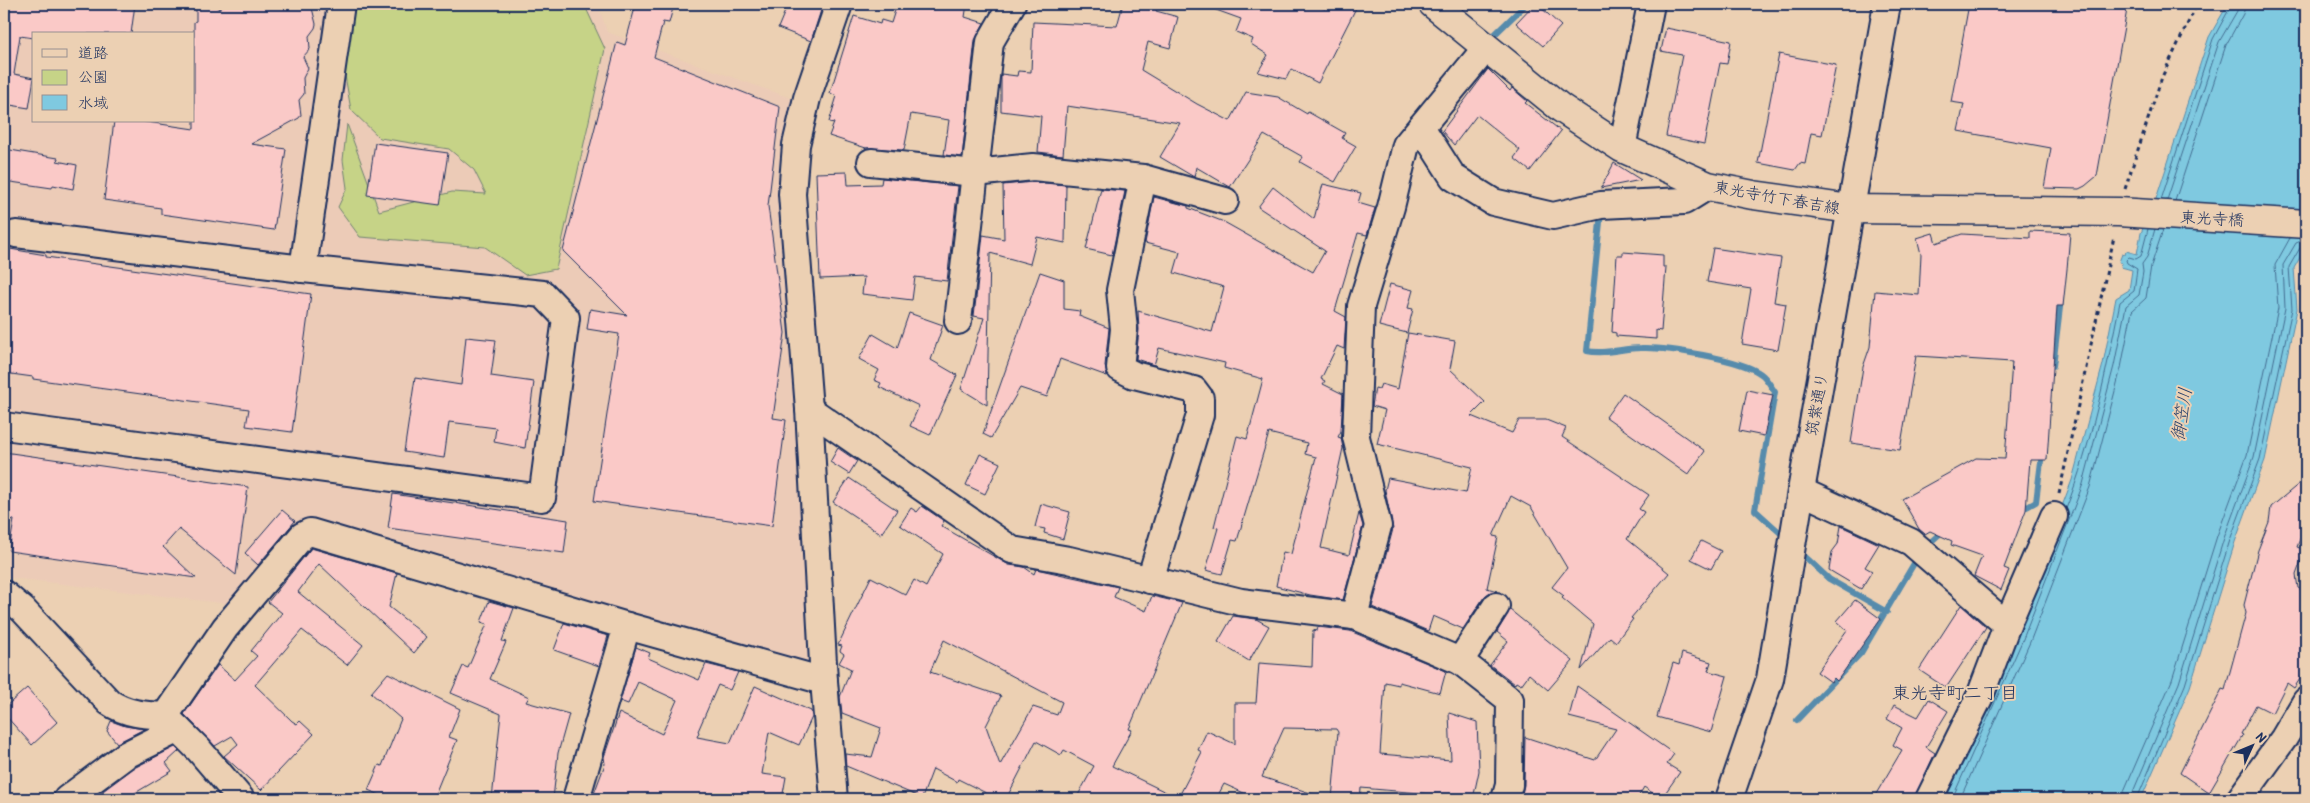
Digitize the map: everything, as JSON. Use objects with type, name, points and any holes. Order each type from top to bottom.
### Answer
[{"type":"main road","name":"東光寺竹下春吉線","points":[[1432,4],[1561,108],[1622,148],[1708,186],[1754,195],[1850,209],[2119,212]]},
{"type":"main road","name":"東光寺橋","points":[[2119,212],[2306,224]]},
{"type":"street","points":[[303,268],[341,4]]},
{"type":"street","points":[[834,799],[824,680],[810,409],[792,194],[796,144],[808,98],[839,4]]},
{"type":"street","points":[[958,321],[990,42],[1012,4]]},
{"type":"street","points":[[1622,148],[1651,4]]},
{"type":"street","name":"筑紫通り","points":[[1729,799],[1770,679],[1801,491],[1887,4]]},
{"type":"street","points":[[1354,616],[1378,526],[1356,437],[1361,306],[1391,207],[1406,145],[1486,48]]},
{"type":"street","points":[[1421,127],[1453,177],[1493,202],[1553,216],[1602,205],[1684,201],[1708,186]]},
{"type":"street","points":[[871,162],[975,173],[1033,167],[1143,178],[1225,201]]},
{"type":"street","points":[[1143,178],[1120,290],[1124,329],[1120,368],[1134,375],[1194,390],[1200,398],[1200,415],[1150,580]]},
{"type":"street","points":[[4,426],[542,498],[566,318],[543,294],[16,234]]},
{"type":"street","points":[[810,409],[1012,550],[1069,560],[1241,602],[1354,616],[1460,661],[1510,700],[1509,785],[1505,799]]},
{"type":"street","points":[[1801,491],[1911,542],[2008,625]]},
{"type":"street","points":[[1929,799],[1980,696],[2054,516]]},
{"type":"street","points":[[67,799],[172,722],[224,628],[306,532],[319,533],[627,626],[824,680]]},
{"type":"street","points":[[4,594],[23,610],[109,702],[127,712],[172,722],[242,799]]},
{"type":"street","points":[[1460,661],[1496,606]]},
{"type":"street","points":[[576,799],[627,626]]},
{"type":"street","points":[[2240,799],[2295,740],[2306,701]]},
{"type":"path","points":[[2054,516],[2119,212],[2130,171],[2162,77],[2197,4]]},
{"type":"shaded area","points":[[4,4],[598,4],[607,32],[796,100],[813,672],[308,520],[229,604],[4,577]]},
{"type":"green space","points":[[354,4],[584,4],[605,49],[556,269],[525,275],[485,247],[360,237],[338,207],[347,188],[343,160],[347,124],[379,211],[452,192],[486,194],[474,170],[449,149],[380,138],[351,110],[343,64]]},
{"type":"water","name":"御笠川","points":[[2228,4],[2306,4],[2306,247],[2294,268],[2297,309],[2265,460],[2235,542],[2190,687],[2141,799],[1939,799],[2013,635],[2072,480],[2103,364],[2116,298],[2129,290],[2132,270],[2121,267],[2122,263],[2119,262],[2122,254],[2125,255],[2126,251],[2137,254],[2141,233],[2156,199],[2209,37]]},
{"type":"building","points":[[4,4],[135,4],[131,32],[32,32],[32,38],[20,36],[14,74],[32,78],[29,108],[4,104]]},
{"type":"building","points":[[196,4],[213,4],[219,9],[226,4],[311,4],[316,24],[309,36],[310,49],[303,57],[308,68],[303,78],[304,94],[299,100],[301,115],[299,118],[251,144],[286,149],[274,230],[161,214],[161,208],[104,200],[114,122],[147,122],[194,129],[194,22],[196,21]]},
{"type":"building","points":[[636,4],[674,4],[669,23],[663,22],[654,57],[780,107],[768,206],[785,333],[773,418],[786,420],[772,526],[594,501],[619,334],[587,329],[590,309],[627,315],[563,251],[617,42],[625,45]]},
{"type":"building","points":[[788,4],[823,4],[811,41],[778,28]]},
{"type":"building","points":[[897,4],[967,4],[965,17],[984,23],[975,40],[962,157],[944,155],[949,120],[911,114],[904,150],[866,148],[829,136],[834,123],[829,122],[837,96],[830,93],[854,16],[880,24],[881,20],[891,23]]},
{"type":"building","points":[[1123,4],[1158,4],[1156,11],[1178,17],[1170,48],[1148,42],[1141,70],[1197,104],[1230,121],[1246,92],[1278,97],[1345,133],[1342,138],[1356,146],[1335,182],[1300,162],[1303,157],[1264,135],[1230,187],[1196,167],[1194,177],[1160,157],[1180,123],[1067,106],[1063,155],[1038,152],[1041,116],[1001,111],[1001,74],[1017,76],[1018,71],[1031,72],[1033,22],[1117,26]]},
{"type":"building","points":[[1205,4],[1313,4],[1325,9],[1327,4],[1358,4],[1318,83],[1291,69],[1286,79],[1258,72],[1268,55],[1251,44],[1253,39],[1236,32],[1241,19],[1205,6]]},
{"type":"building","points":[[1534,4],[1537,4],[1561,26],[1543,46],[1516,23]]},
{"type":"building","points":[[1969,4],[2128,4],[2097,176],[2085,186],[2079,189],[2044,188],[2051,148],[1958,131],[1964,104],[1951,102]]},
{"type":"building","points":[[1666,28],[1731,41],[1727,64],[1720,63],[1704,144],[1666,136],[1682,55],[1661,51]]},
{"type":"building","points":[[1779,54],[1836,65],[1822,135],[1811,133],[1805,164],[1800,163],[1795,170],[1758,163]]},
{"type":"building","points":[[1488,69],[1510,91],[1512,88],[1527,101],[1525,103],[1561,131],[1530,171],[1514,158],[1520,150],[1477,115],[1454,145],[1442,131]]},
{"type":"building","points":[[375,143],[448,153],[440,205],[367,195]]},
{"type":"building","points":[[4,149],[58,158],[57,161],[77,165],[73,189],[53,185],[52,188],[4,181]]},
{"type":"building","points":[[1614,163],[1641,180],[1601,188]]},
{"type":"building","points":[[847,172],[848,185],[881,184],[882,178],[958,186],[947,281],[915,277],[912,300],[862,294],[864,277],[820,279],[816,173]]},
{"type":"building","points":[[1033,182],[1066,185],[1065,243],[1037,237],[1030,264],[990,253],[987,405],[961,389],[984,318],[974,316],[983,235],[1004,239],[1003,185]]},
{"type":"building","points":[[1323,184],[1361,193],[1358,203],[1375,208],[1367,235],[1358,233],[1335,311],[1346,317],[1344,349],[1337,346],[1321,379],[1325,381],[1323,384],[1343,394],[1341,431],[1338,437],[1341,438],[1343,448],[1321,548],[1349,555],[1359,513],[1363,526],[1343,600],[1310,595],[1276,586],[1283,552],[1291,554],[1316,457],[1305,454],[1307,443],[1269,433],[1237,541],[1232,540],[1222,574],[1206,570],[1218,528],[1214,527],[1237,436],[1247,439],[1263,379],[1224,368],[1225,363],[1159,348],[1154,365],[1136,359],[1139,330],[1138,311],[1212,332],[1224,287],[1174,273],[1180,252],[1145,243],[1154,197],[1188,206],[1188,208],[1224,222],[1313,272],[1325,251],[1258,207],[1273,187],[1314,219]]},
{"type":"building","points":[[1101,189],[1125,191],[1112,255],[1086,249]]},
{"type":"building","points":[[2030,231],[2070,233],[2063,306],[2057,306],[2047,460],[2030,460],[2026,510],[2004,568],[2009,570],[2001,590],[1974,576],[1982,556],[1951,545],[1952,541],[1930,531],[1925,534],[1919,529],[1902,499],[1976,458],[2005,459],[2012,362],[1916,356],[1900,450],[1851,443],[1863,367],[1870,347],[1875,291],[1919,295],[1921,254],[1917,238],[1933,233],[1936,243],[1962,234],[2030,238]]},
{"type":"building","points":[[4,248],[46,255],[46,257],[311,294],[292,432],[246,426],[249,409],[33,379],[33,377],[4,373]]},
{"type":"building","points":[[1713,248],[1781,258],[1774,302],[1786,304],[1778,350],[1742,344],[1751,289],[1707,282]]},
{"type":"building","points":[[1623,252],[1663,255],[1663,267],[1666,267],[1661,331],[1656,330],[1656,339],[1616,336],[1616,333],[1612,332],[1617,255],[1623,255]]},
{"type":"building","points":[[1040,272],[1064,280],[1064,309],[1080,311],[1079,316],[1109,328],[1105,366],[1107,376],[1060,359],[1047,397],[1020,388],[991,438],[983,434]]},
{"type":"building","points":[[1390,284],[1413,290],[1408,308],[1413,309],[1407,333],[1379,326]]},
{"type":"building","points":[[909,313],[943,325],[931,360],[957,375],[930,435],[910,426],[919,406],[879,387],[881,383],[874,380],[879,370],[859,359],[873,334],[897,348]]},
{"type":"building","points":[[1408,333],[1455,341],[1450,369],[1485,402],[1471,416],[1512,433],[1519,420],[1546,420],[1566,428],[1562,437],[1649,495],[1639,509],[1644,512],[1627,539],[1669,573],[1631,618],[1633,619],[1616,642],[1610,637],[1581,670],[1593,624],[1552,587],[1567,568],[1531,507],[1511,496],[1493,536],[1498,537],[1487,588],[1497,591],[1490,592],[1484,597],[1463,629],[1433,616],[1428,631],[1372,607],[1393,529],[1385,490],[1388,478],[1466,493],[1472,467],[1377,444],[1385,410],[1372,406],[1375,388],[1379,389],[1381,384],[1398,389]]},
{"type":"building","points":[[466,337],[496,340],[491,376],[534,382],[525,448],[494,442],[496,428],[449,422],[444,458],[404,452],[415,378],[461,385]]},
{"type":"building","points":[[1747,390],[1773,395],[1764,436],[1739,431]]},
{"type":"building","points":[[1623,393],[1705,451],[1688,475],[1606,417]]},
{"type":"building","points":[[838,448],[857,461],[849,474],[830,462]]},
{"type":"building","points":[[4,452],[248,487],[236,575],[179,529],[163,547],[196,578],[9,551],[14,520],[4,518]]},
{"type":"building","points":[[980,454],[1000,463],[985,494],[966,485]]},
{"type":"building","points":[[849,478],[897,510],[881,534],[833,502]]},
{"type":"building","points":[[2306,478],[2306,523],[2297,547],[2305,550],[2296,575],[2298,588],[2306,592],[2306,670],[2294,688],[2287,683],[2272,713],[2256,705],[2241,734],[2243,735],[2209,793],[2180,773],[2222,689],[2225,690],[2246,613],[2244,605],[2258,550],[2269,522],[2271,507]]},
{"type":"building","points":[[393,494],[568,520],[564,553],[388,528]]},
{"type":"building","points":[[1041,504],[1070,512],[1063,539],[1044,533],[1045,529],[1035,527]]},
{"type":"building","points":[[922,506],[944,521],[941,526],[1009,565],[1024,567],[1034,574],[1036,569],[1118,587],[1114,597],[1146,611],[1152,596],[1182,603],[1129,729],[1132,730],[1112,766],[1178,798],[1202,752],[1198,750],[1207,731],[1235,744],[1235,703],[1256,703],[1259,663],[1312,667],[1313,630],[1317,631],[1318,627],[1350,631],[1446,671],[1440,693],[1399,682],[1399,685],[1385,682],[1380,754],[1451,760],[1449,713],[1477,722],[1479,771],[1473,799],[1442,799],[1443,795],[1361,788],[1360,799],[1332,799],[1338,732],[1336,729],[1284,728],[1262,777],[1319,796],[1318,799],[1257,799],[1224,784],[1216,799],[1076,799],[1094,766],[1064,750],[1061,755],[1036,741],[1006,799],[998,799],[958,779],[957,782],[933,769],[922,798],[846,766],[845,754],[872,757],[881,728],[842,713],[840,697],[851,669],[839,663],[844,654],[840,651],[842,646],[838,645],[871,577],[906,595],[914,580],[926,587],[943,554],[900,525],[911,508],[917,512]],"holes":[[[944,640],[1062,702],[1057,715],[1033,707],[1000,765],[986,726],[1001,696],[930,672]]]},
{"type":"building","points":[[282,510],[295,521],[258,565],[245,553]]},
{"type":"building","points":[[1841,526],[1879,544],[1865,567],[1872,571],[1861,589],[1829,570],[1832,552],[1838,544]]},
{"type":"building","points":[[1701,541],[1721,551],[1711,569],[1691,559]]},
{"type":"building","points":[[311,548],[397,573],[389,607],[427,637],[414,653],[319,564],[298,592],[363,645],[347,665],[302,630],[255,685],[292,721],[297,724],[300,721],[314,734],[261,790],[224,756],[238,744],[232,736],[215,746],[184,714],[218,665],[235,680],[257,656],[251,651],[282,613],[268,602]]},
{"type":"building","points":[[1855,600],[1881,619],[1837,681],[1834,678],[1831,682],[1817,672],[1847,630],[1837,621]]},
{"type":"building","points":[[489,601],[514,608],[502,641],[506,642],[490,679],[529,697],[526,702],[569,714],[558,753],[553,799],[492,799],[501,714],[451,693],[463,666],[468,668],[487,624],[481,622]]},
{"type":"building","points":[[1961,605],[1986,627],[1946,688],[1919,670]]},
{"type":"building","points":[[1510,610],[1573,661],[1548,690],[1529,674],[1521,685],[1516,682],[1515,684],[1490,665],[1508,641],[1497,632]]},
{"type":"building","points":[[1233,616],[1256,619],[1269,626],[1249,661],[1218,642]]},
{"type":"building","points":[[564,623],[608,636],[599,666],[554,650]]},
{"type":"building","points":[[636,647],[650,653],[648,658],[699,680],[706,664],[738,672],[730,690],[718,685],[697,737],[730,743],[755,686],[811,711],[812,717],[799,745],[769,732],[762,774],[786,777],[782,799],[592,799],[605,764],[604,757],[619,713],[662,734],[677,700],[638,682],[628,704],[620,701]]},
{"type":"building","points":[[1682,653],[1711,662],[1708,671],[1727,676],[1711,732],[1657,717],[1673,663],[1679,665]]},
{"type":"building","points":[[388,673],[460,709],[449,737],[457,740],[433,799],[378,799],[380,795],[368,790],[379,765],[382,766],[401,719],[371,693]]},
{"type":"building","points":[[1577,686],[1674,754],[1667,764],[1680,772],[1661,799],[1644,787],[1637,799],[1521,798],[1524,785],[1525,737],[1595,760],[1616,729],[1569,717]]},
{"type":"building","points":[[27,688],[57,722],[32,745],[4,714],[4,708]]},
{"type":"building","points":[[1929,699],[1948,711],[1926,747],[1935,753],[1914,799],[1873,799],[1902,750],[1893,745],[1902,728],[1887,719],[1894,705],[1918,717]]},
{"type":"building","points":[[111,721],[125,726],[144,729],[117,743],[107,731]]},
{"type":"building","points":[[175,747],[179,751],[166,763],[172,771],[125,799],[92,799],[134,768]]},
{"type":"waterway","points":[[1489,40],[1526,4]]},
{"type":"waterway","points":[[1601,212],[1587,351],[1600,352],[1653,348],[1685,352],[1737,363],[1763,376],[1775,392],[1755,510],[1786,538]]},
{"type":"waterway","points":[[2053,366],[2061,299]]},
{"type":"waterway","points":[[2019,507],[2027,507],[2036,502],[2042,453]]},
{"type":"waterway","points":[[1925,547],[1944,530]]},
{"type":"waterway","points":[[1798,550],[1829,579],[1887,612]]},
{"type":"waterway","points":[[1797,720],[1861,653],[1919,555]]},
{"type":"district","name":"東光寺町二丁目","points":[[1955,692]]}]
